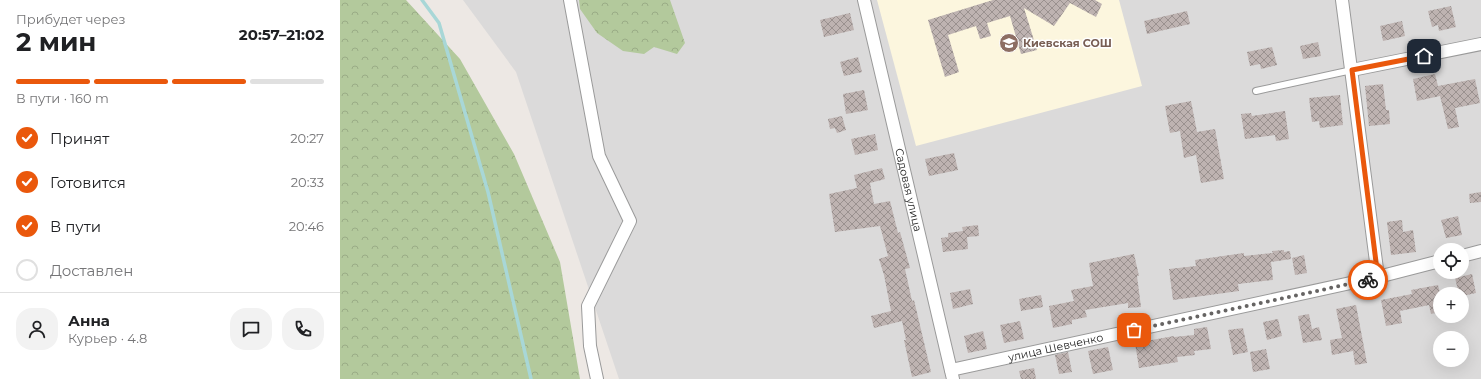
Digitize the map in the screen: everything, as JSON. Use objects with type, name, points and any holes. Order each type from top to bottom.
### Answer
[{"type":"street","points":[[570,0],[599,156],[630,221],[588,306],[590,346],[598,379]]},
{"type":"street","name":"Садовая улица","points":[[864,0],[952,375]]},
{"type":"street","points":[[1342,0],[1378,278]]},
{"type":"street","points":[[1352,70],[1481,44]]},
{"type":"street","points":[[1469,254],[1481,251]]},
{"type":"street","name":"улица Шевченко","points":[[952,375],[1378,278],[1433,263]]},
{"type":"lane","points":[[1256,91],[1352,70]]},
{"type":"shaded area","points":[[463,0],[1481,0],[1481,379],[619,379],[516,72]]},
{"type":"shaded area","name":"Киевская СОШ","points":[[877,0],[1119,0],[1142,86],[916,146]]},
{"type":"green space","points":[[340,0],[406,0],[460,59],[514,154],[560,262],[580,379],[340,379]]},
{"type":"green space","points":[[579,0],[670,0],[685,43],[677,54],[654,47],[644,54],[623,51],[597,33],[580,9]]},
{"type":"building","points":[[993,0],[1095,0],[1102,4],[1096,17],[1070,3],[1054,26],[1024,8],[1037,50],[1021,54],[1010,16],[987,23],[991,36],[980,39],[976,26],[948,35],[959,72],[945,77],[928,20]]},
{"type":"building","points":[[1451,6],[1456,27],[1439,31],[1438,25],[1432,27],[1428,11]]},
{"type":"building","points":[[1187,11],[1190,24],[1147,34],[1144,21]]},
{"type":"building","points":[[850,13],[854,30],[824,37],[820,20]]},
{"type":"building","points":[[1402,21],[1405,36],[1383,41],[1380,26]]},
{"type":"building","points":[[1318,42],[1321,56],[1303,59],[1300,46]]},
{"type":"building","points":[[1272,47],[1277,65],[1261,69],[1260,64],[1250,66],[1247,52]]},
{"type":"building","points":[[858,57],[862,72],[844,76],[840,62]]},
{"type":"building","points":[[1435,74],[1438,86],[1475,79],[1480,103],[1455,108],[1459,127],[1448,129],[1440,96],[1417,101],[1413,79]]},
{"type":"building","points":[[1383,84],[1386,110],[1389,110],[1390,124],[1369,126],[1365,86]]},
{"type":"building","points":[[864,90],[868,110],[846,114],[843,94]]},
{"type":"building","points":[[1340,95],[1343,125],[1320,128],[1319,121],[1312,122],[1309,98]]},
{"type":"building","points":[[1191,101],[1197,132],[1215,129],[1224,179],[1201,183],[1196,155],[1184,158],[1180,131],[1170,133],[1165,106]]},
{"type":"building","points":[[1285,111],[1289,139],[1276,141],[1275,135],[1245,139],[1241,114],[1251,113],[1252,116]]},
{"type":"building","points":[[842,116],[846,130],[837,133],[835,128],[830,129],[828,119]]},
{"type":"building","points":[[875,134],[878,150],[855,155],[851,139]]},
{"type":"building","points":[[954,153],[958,170],[929,176],[925,159]]},
{"type":"building","points":[[882,168],[885,179],[870,183],[874,204],[890,201],[898,233],[900,232],[910,268],[905,269],[931,372],[912,377],[904,340],[906,340],[902,321],[874,328],[871,316],[891,311],[884,275],[879,259],[888,256],[880,226],[835,232],[829,194],[857,188],[854,175]]},
{"type":"building","points":[[1481,192],[1481,202],[1470,203],[1469,194]]},
{"type":"building","points":[[1458,216],[1462,235],[1446,238],[1441,220]]},
{"type":"building","points":[[1402,220],[1403,232],[1413,230],[1416,252],[1391,255],[1387,222]]},
{"type":"building","points":[[978,225],[979,236],[967,237],[968,249],[943,252],[941,238],[948,237],[948,233],[963,231],[962,227]]},
{"type":"building","points":[[1284,250],[1284,252],[1290,251],[1291,259],[1271,262],[1273,280],[1238,284],[1239,291],[1173,300],[1169,269],[1196,266],[1195,260],[1244,253],[1244,256],[1273,253],[1272,251]]},
{"type":"building","points":[[1134,254],[1139,276],[1137,276],[1141,307],[1128,308],[1128,303],[1085,310],[1087,317],[1072,320],[1072,324],[1053,328],[1049,306],[1074,301],[1071,290],[1093,286],[1089,263]]},
{"type":"building","points":[[1304,255],[1307,273],[1295,275],[1292,258]]},
{"type":"building","points":[[1472,274],[1476,293],[1469,294],[1469,287],[1457,287],[1455,279],[1469,279],[1469,275]]},
{"type":"building","points":[[1438,285],[1438,287],[1433,287],[1433,314],[1431,314],[1429,305],[1400,311],[1402,323],[1386,326],[1381,300],[1412,294],[1411,290]]},
{"type":"building","points":[[970,289],[973,304],[953,309],[950,293]]},
{"type":"building","points":[[1041,295],[1043,307],[1021,311],[1019,299]]},
{"type":"building","points":[[1356,305],[1367,363],[1355,365],[1353,351],[1332,355],[1330,340],[1342,338],[1336,309]]},
{"type":"building","points":[[1309,314],[1312,329],[1319,327],[1322,340],[1303,343],[1298,316]]},
{"type":"building","points":[[1278,319],[1282,336],[1267,340],[1263,322]]},
{"type":"building","points":[[1020,321],[1024,339],[1004,343],[1000,325]]},
{"type":"building","points":[[1207,327],[1211,349],[1194,351],[1195,355],[1177,357],[1178,362],[1139,368],[1135,343],[1174,336],[1194,335],[1194,329]]},
{"type":"building","points":[[1243,328],[1248,352],[1233,355],[1228,330]]},
{"type":"building","points":[[983,331],[987,349],[968,353],[964,336]]},
{"type":"building","points":[[1108,347],[1113,370],[1093,374],[1088,351]]},
{"type":"building","points":[[1266,349],[1270,369],[1253,372],[1250,352]]},
{"type":"building","points":[[1068,352],[1072,372],[1059,374],[1055,355]]},
{"type":"building","points":[[1034,368],[1036,379],[1021,379],[1019,371]]},
{"type":"waterway","points":[[422,0],[439,23],[488,192],[531,379]]},
{"type":"way so far","points":[[1134,330],[1368,280]]},
{"type":"place","name":"Киевская СОШ","points":[[1009,43]]},
{"type":"route","points":[[1368,280],[1378,278],[1352,70],[1424,56]]}]
